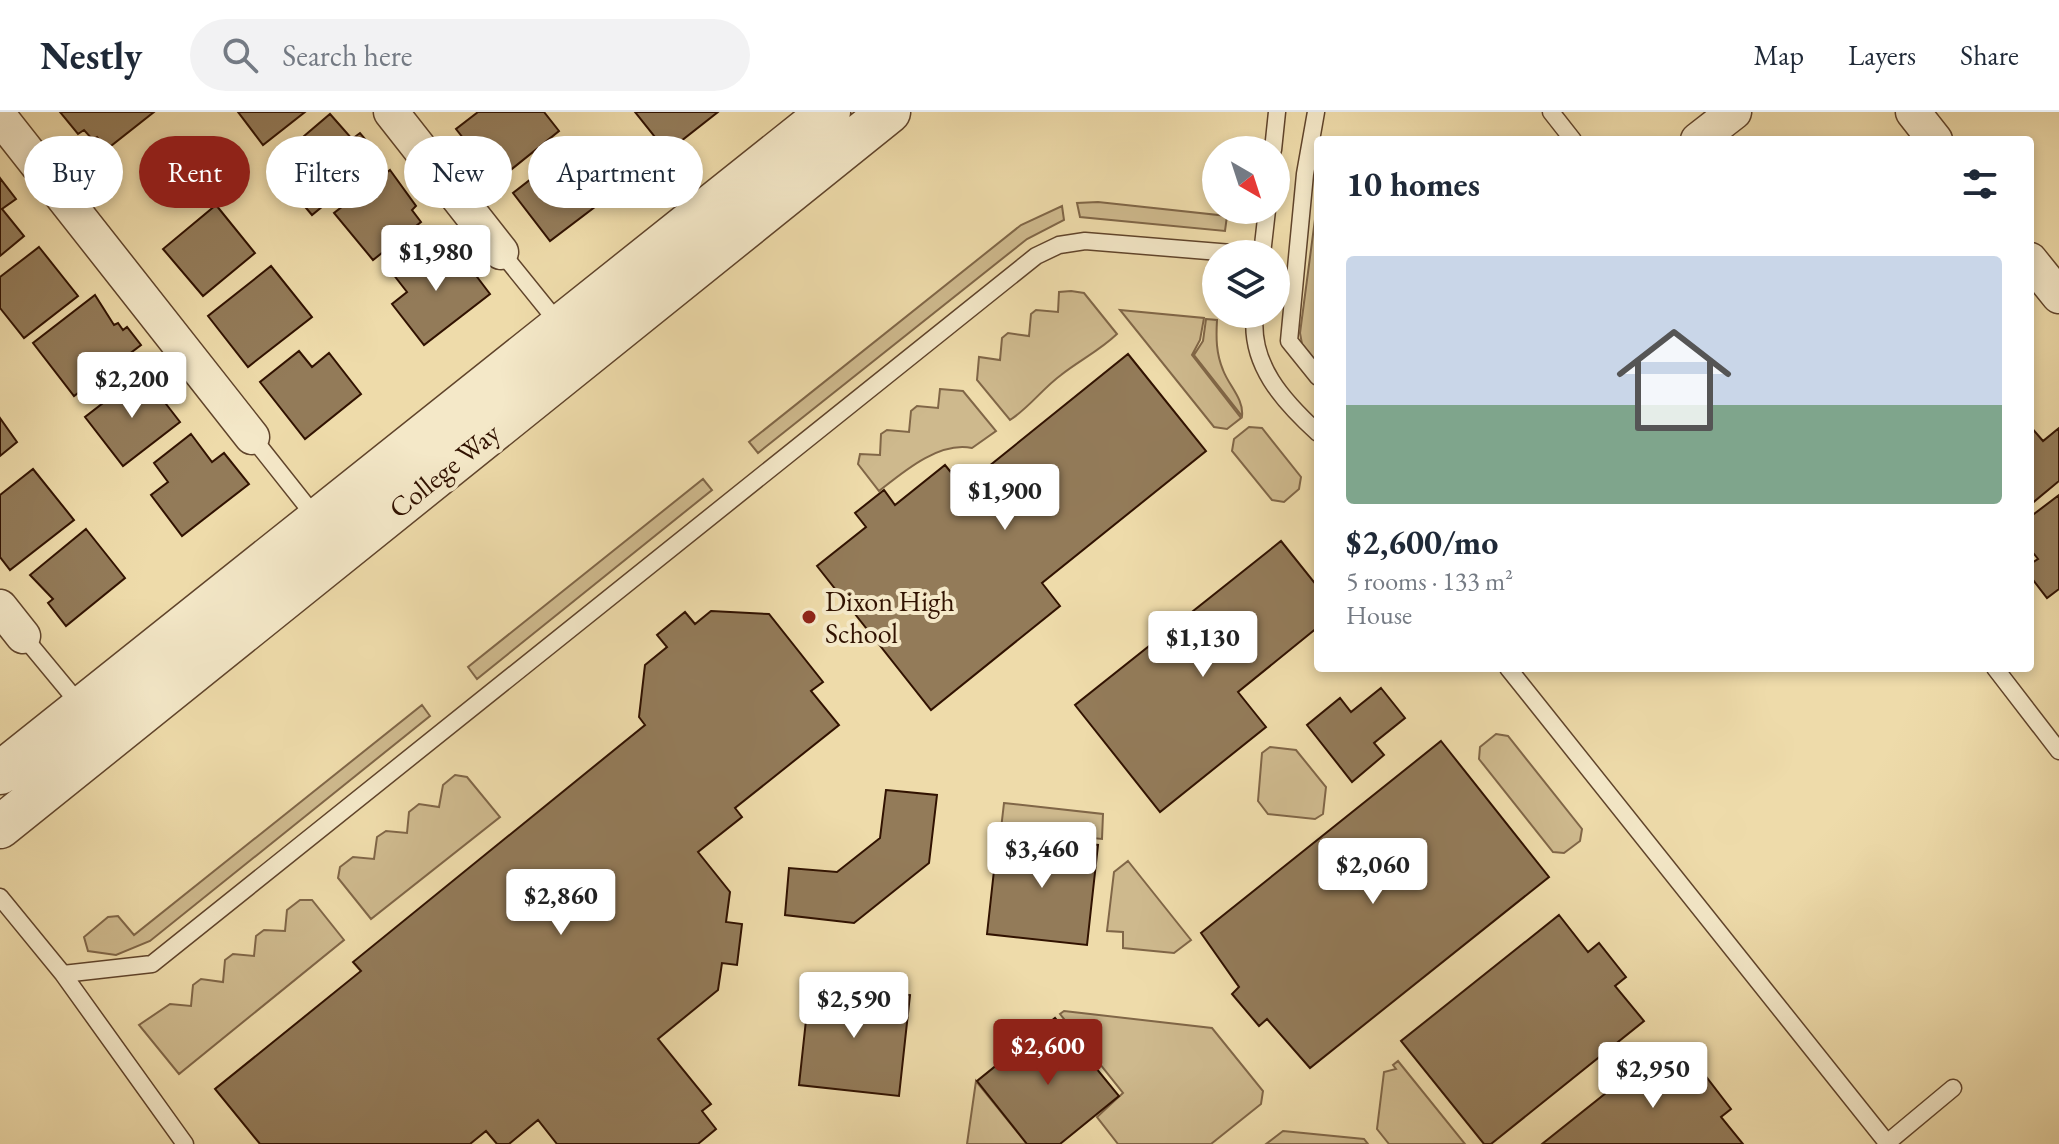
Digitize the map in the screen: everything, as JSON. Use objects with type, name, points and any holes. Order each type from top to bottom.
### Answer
[{"type":"street","points":[[391,112],[501,252]]},
{"type":"street","name":"College Way","points":[[0,827],[889,112]]},
{"type":"street","points":[[1703,136],[1734,112]]},
{"type":"street","points":[[1913,112],[1932,136]]},
{"type":"street","points":[[0,117],[252,437]]},
{"type":"street","name":"College Way","points":[[1,773],[81,706],[561,326],[808,123]]},
{"type":"street","points":[[2034,265],[2059,296]]},
{"type":"street","points":[[0,607],[23,636]]},
{"type":"lane","points":[[1274,136],[1277,112]]},
{"type":"lane","points":[[1314,372],[1289,341],[1305,174],[1316,112]]},
{"type":"lane","points":[[1551,112],[1570,136]]},
{"type":"lane","points":[[63,974],[152,964],[1036,256],[1059,245],[1085,241],[1202,251]]},
{"type":"lane","points":[[501,252],[561,326]]},
{"type":"lane","points":[[1254,328],[1253,343],[1262,367],[1300,417],[1314,429]]},
{"type":"lane","points":[[252,437],[317,519]]},
{"type":"lane","points":[[23,636],[81,706]]},
{"type":"lane","points":[[1511,672],[1887,1143],[1953,1088]]},
{"type":"lane","points":[[1998,672],[2059,751]]},
{"type":"lane","points":[[0,897],[63,974],[185,1144]]},
{"type":"shaded area","points":[[1098,202],[1202,213],[1202,224],[1226,224],[1225,231],[1080,217],[1077,203]]},
{"type":"shaded area","points":[[1062,206],[1064,220],[1027,239],[758,453],[749,442],[1021,225]]},
{"type":"shaded area","points":[[1314,227],[1314,359],[1302,344],[1300,333]]},
{"type":"shaded area","points":[[1059,292],[1084,293],[1117,334],[1054,380],[1010,420],[977,380],[979,357],[1000,360],[1002,338],[1008,333],[1029,336],[1031,314],[1036,310],[1058,312]]},
{"type":"shaded area","points":[[1120,310],[1202,318],[1200,340],[1192,355],[1241,418],[1227,429],[1214,427]]},
{"type":"shaded area","points":[[1205,328],[1217,328],[1219,358],[1241,404],[1242,416],[1194,355],[1203,341]]},
{"type":"shaded area","points":[[940,389],[963,391],[996,431],[972,448],[947,449],[922,460],[879,491],[858,464],[860,454],[880,455],[881,434],[887,430],[909,432],[911,411],[917,406],[938,408]]},
{"type":"shaded area","points":[[1249,427],[1262,428],[1301,477],[1299,489],[1284,502],[1272,500],[1232,451],[1234,439]]},
{"type":"shaded area","points":[[703,479],[712,490],[477,679],[468,667]]},
{"type":"shaded area","points":[[422,705],[430,716],[150,941],[116,955],[88,951],[84,937],[108,917],[118,916],[134,935]]},
{"type":"shaded area","points":[[1496,734],[1508,736],[1582,829],[1580,841],[1564,853],[1553,852],[1479,759],[1480,747]]},
{"type":"shaded area","points":[[1270,747],[1296,750],[1326,787],[1323,814],[1315,819],[1268,814],[1258,801],[1262,753]]},
{"type":"shaded area","points":[[455,775],[467,777],[500,817],[371,919],[338,878],[340,867],[353,857],[374,859],[377,837],[386,831],[407,833],[409,812],[419,804],[439,807],[443,785]]},
{"type":"shaded area","points":[[1004,803],[1103,814],[1102,839],[1001,829]]},
{"type":"shaded area","points":[[1128,861],[1191,940],[1174,953],[1123,948],[1123,932],[1107,931],[1114,872]]},
{"type":"shaded area","points":[[300,900],[312,900],[344,940],[179,1074],[139,1025],[170,1004],[191,1006],[193,985],[201,979],[223,982],[225,960],[233,954],[254,956],[256,936],[264,930],[285,931],[287,910]]},
{"type":"shaded area","points":[[1064,1011],[1212,1028],[1263,1091],[1261,1104],[1211,1144],[1118,1144],[1097,1117],[1123,1093],[1060,1014]]},
{"type":"shaded area","points":[[1398,1061],[1465,1144],[1389,1144],[1377,1129],[1384,1072],[1396,1069],[1393,1065]]},
{"type":"shaded area","points":[[976,1081],[1027,1144],[967,1144]]},
{"type":"shaded area","points":[[1283,1131],[1364,1139],[1368,1144],[1266,1144]]},
{"type":"building","points":[[60,112],[154,112],[123,136],[89,136],[84,130],[78,134]]},
{"type":"building","points":[[238,112],[305,112],[274,136],[266,136],[263,145]]},
{"type":"building","points":[[478,112],[544,112],[559,131],[553,136],[528,136],[528,156],[512,169],[512,136],[462,136],[456,129]]},
{"type":"building","points":[[635,112],[718,112],[687,136],[654,136]]},
{"type":"building","points":[[330,114],[349,136],[304,136]]},
{"type":"building","points":[[390,170],[404,189],[404,208],[414,208],[412,210],[421,222],[373,260],[334,213],[341,208],[388,208]]},
{"type":"building","points":[[0,178],[16,199],[2,209],[24,236],[0,256]]},
{"type":"building","points":[[528,181],[528,208],[593,208],[550,241],[513,193]]},
{"type":"building","points":[[212,208],[218,208],[255,253],[203,296],[163,249]]},
{"type":"building","points":[[306,208],[320,208],[312,215]]},
{"type":"building","points":[[431,244],[452,270],[465,261],[490,294],[424,345],[392,304],[407,292],[393,274]]},
{"type":"building","points":[[39,247],[78,296],[24,338],[0,308],[0,277]]},
{"type":"building","points":[[271,266],[312,317],[248,367],[208,316]]},
{"type":"building","points":[[95,295],[114,325],[118,323],[123,330],[127,327],[141,345],[74,396],[33,343]]},
{"type":"building","points":[[299,351],[312,367],[329,353],[361,394],[305,439],[260,382]]},
{"type":"building","points":[[1128,354],[1206,451],[1042,583],[1060,606],[931,710],[817,566],[866,527],[855,513],[884,490],[895,505],[945,465],[963,487]]},
{"type":"building","points":[[142,373],[180,422],[123,466],[85,417]]},
{"type":"building","points":[[0,418],[17,442],[0,456]]},
{"type":"building","points":[[2059,428],[2059,481],[2034,502],[2034,431],[2043,441]]},
{"type":"building","points":[[191,434],[212,462],[224,453],[249,484],[182,536],[151,495],[168,482],[154,463]]},
{"type":"building","points":[[33,469],[74,520],[10,570],[0,557],[0,495]]},
{"type":"building","points":[[2059,495],[2059,589],[2047,598],[2034,581],[2034,562],[2038,559],[2034,554],[2034,514]]},
{"type":"building","points":[[86,529],[125,578],[66,626],[48,603],[53,599],[30,575]]},
{"type":"building","points":[[1281,541],[1314,582],[1314,630],[1238,692],[1266,727],[1160,812],[1075,705]]},
{"type":"building","points":[[711,611],[769,614],[823,682],[811,691],[839,725],[735,808],[742,817],[698,852],[730,892],[726,922],[742,924],[737,965],[722,963],[718,990],[658,1039],[711,1104],[702,1111],[716,1129],[698,1144],[557,1144],[538,1120],[509,1144],[497,1144],[486,1131],[470,1144],[260,1144],[215,1089],[361,971],[353,962],[645,725],[639,717],[645,665],[667,647],[657,635],[685,612],[695,624]]},
{"type":"building","points":[[1381,688],[1405,718],[1374,743],[1384,755],[1352,782],[1307,725],[1340,698],[1351,712]]},
{"type":"building","points":[[1441,741],[1549,877],[1310,1068],[1267,1019],[1259,1026],[1232,994],[1239,987],[1201,933]]},
{"type":"building","points":[[886,790],[937,795],[929,863],[854,923],[785,915],[789,868],[837,872],[880,838]]},
{"type":"building","points":[[998,834],[1098,845],[1087,945],[987,934]]},
{"type":"building","points":[[1559,915],[1588,952],[1599,943],[1626,977],[1615,986],[1644,1021],[1491,1144],[1484,1144],[1401,1041]]},
{"type":"building","points":[[810,983],[910,995],[899,1096],[799,1085]]},
{"type":"building","points":[[1055,1018],[1119,1096],[1060,1144],[1027,1144],[977,1081]]},
{"type":"building","points":[[1665,1046],[1693,1082],[1704,1074],[1731,1109],[1721,1117],[1743,1144],[1542,1144]]},
{"type":"place","name":"Dixon High School","points":[[809,617]]}]
